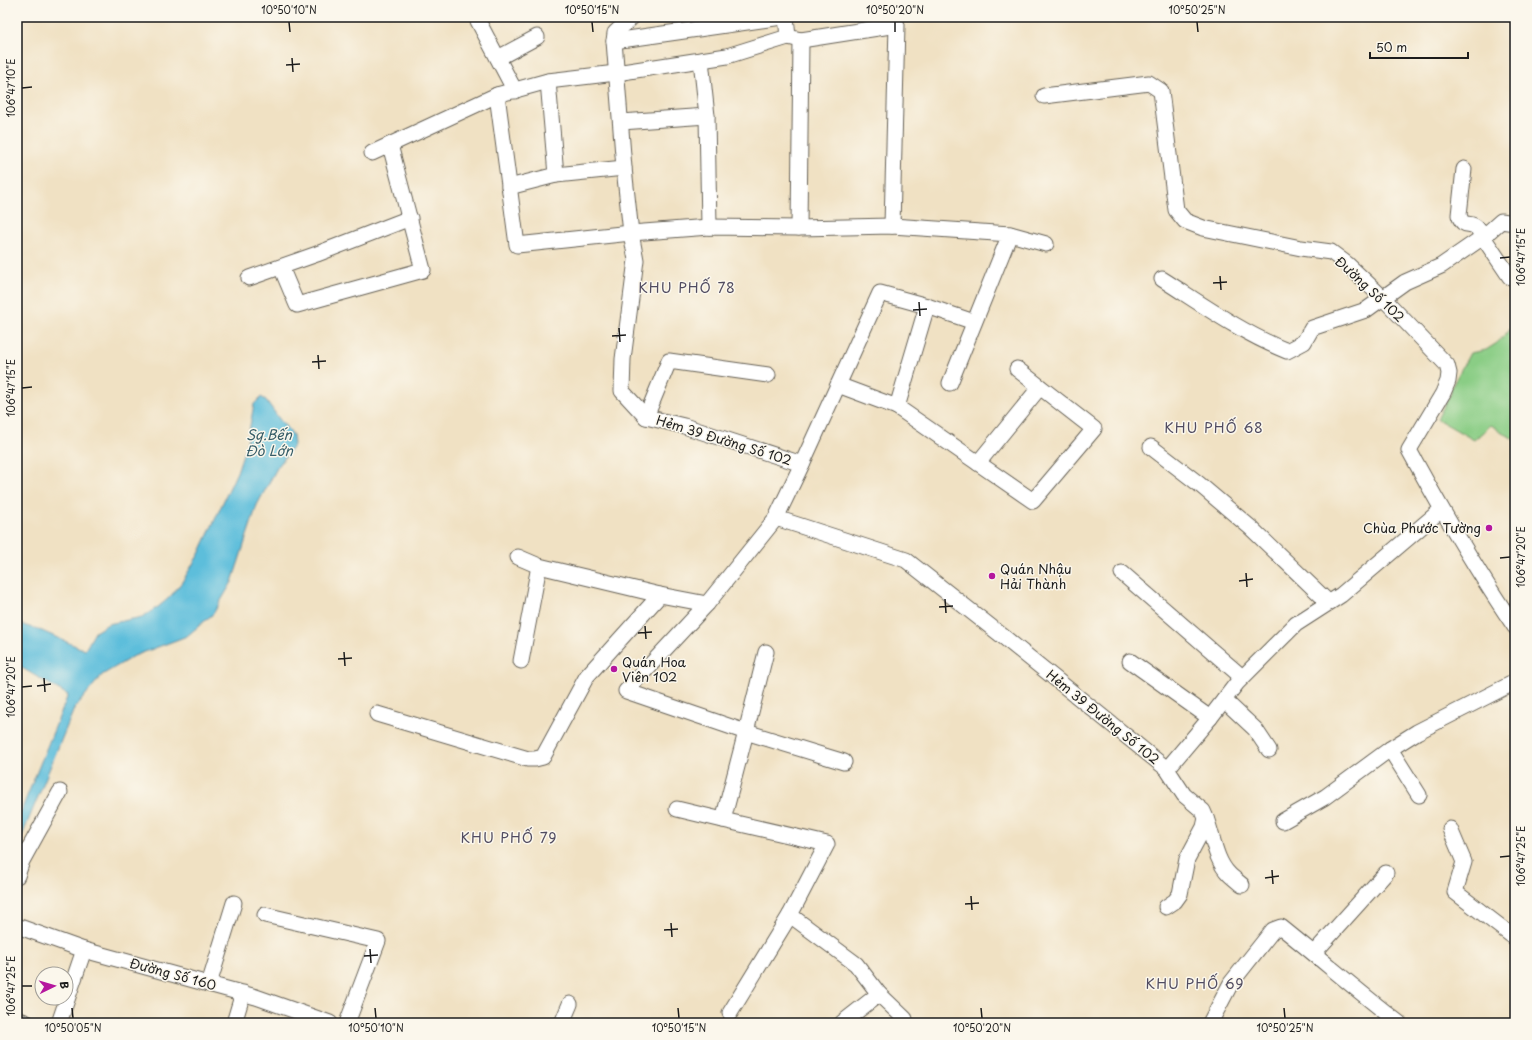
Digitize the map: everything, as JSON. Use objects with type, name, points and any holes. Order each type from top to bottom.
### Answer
[{"type":"street","points":[[476,17],[515,91]]},
{"type":"street","points":[[631,233],[614,43],[615,33],[632,17]]},
{"type":"street","points":[[614,43],[736,20],[782,17]]},
{"type":"street","points":[[786,17],[794,39],[799,228]]},
{"type":"street","points":[[372,153],[497,95],[548,81],[616,73],[727,56],[794,39],[897,25],[892,226]]},
{"type":"street","points":[[498,58],[537,37]]},
{"type":"street","points":[[701,60],[707,116],[709,227]]},
{"type":"street","points":[[548,81],[556,175]]},
{"type":"street","name":"Đường Số 102","points":[[1044,96],[1149,84],[1161,91],[1176,210],[1185,222],[1203,228],[1301,248],[1331,252],[1347,264],[1383,298],[1447,365],[1449,373],[1448,381],[1443,393],[1409,450],[1441,510],[1490,592],[1515,627]]},
{"type":"street","points":[[497,95],[517,245],[631,233],[709,227],[799,228],[892,226],[1010,234],[1046,244]]},
{"type":"street","points":[[621,122],[707,116]]},
{"type":"street","points":[[281,267],[297,305],[423,270],[390,145]]},
{"type":"street","points":[[509,188],[556,175],[624,168]]},
{"type":"street","points":[[1464,169],[1459,215],[1464,224],[1477,228],[1510,277]]},
{"type":"street","points":[[248,278],[410,218]]},
{"type":"street","points":[[1162,279],[1225,320],[1262,341],[1287,351],[1304,342],[1312,328],[1366,310],[1405,282],[1442,266],[1483,238],[1501,221],[1515,223]]},
{"type":"street","name":"Hẻm 39 Đường Số 102","points":[[631,233],[636,260],[623,359],[622,391],[646,417],[684,426],[802,464]]},
{"type":"street","points":[[950,383],[1010,234]]},
{"type":"street","points":[[844,762],[746,732],[626,691],[707,604],[776,518],[880,293],[927,306],[974,322]]},
{"type":"street","points":[[897,407],[927,306]]},
{"type":"street","name":"Hẻm 39 Đường Số 102","points":[[646,417],[669,361],[768,375]]},
{"type":"street","points":[[838,385],[897,407],[1033,501],[1094,429],[1017,368]]},
{"type":"street","points":[[978,463],[1040,387]]},
{"type":"street","points":[[1150,447],[1199,484],[1251,528],[1328,602]]},
{"type":"street","name":"Hẻm 39 Đường Số 102","points":[[776,518],[906,560],[1167,769],[1242,677],[1296,624],[1341,595],[1441,510]]},
{"type":"street","points":[[518,557],[539,566],[660,595],[707,604]]},
{"type":"street","points":[[521,661],[539,566]]},
{"type":"street","points":[[1122,572],[1242,677]]},
{"type":"street","points":[[377,714],[528,759],[543,757],[588,676],[660,595]]},
{"type":"street","points":[[723,820],[766,652]]},
{"type":"street","points":[[1130,661],[1210,718]]},
{"type":"street","points":[[1283,820],[1325,797],[1390,749],[1417,732],[1515,682]]},
{"type":"street","points":[[1224,700],[1255,729],[1269,750]]},
{"type":"street","points":[[1390,749],[1419,796]]},
{"type":"street","points":[[1167,769],[1184,795],[1198,805],[1203,811],[1216,852],[1223,867],[1242,885]]},
{"type":"street","points":[[17,876],[22,861],[60,792]]},
{"type":"street","points":[[677,809],[827,844],[790,914],[730,1013]]},
{"type":"street","points":[[1166,907],[1175,901],[1180,894],[1187,859],[1204,827],[1206,818]]},
{"type":"street","points":[[1450,829],[1464,862],[1455,892],[1515,938]]},
{"type":"street","points":[[1314,953],[1386,873]]},
{"type":"street","points":[[209,984],[234,903]]},
{"type":"street","points":[[790,914],[856,964],[878,994],[906,1021]]},
{"type":"street","points":[[266,915],[378,941],[347,1023]]},
{"type":"street","name":"Đường Số 160","points":[[17,926],[84,950],[243,993],[291,1017],[330,1023]]},
{"type":"street","points":[[1210,1023],[1231,983],[1274,930],[1281,927],[1336,971],[1357,991],[1399,1023]]},
{"type":"street","points":[[59,1023],[84,950]]},
{"type":"street","points":[[234,1023],[243,993]]},
{"type":"street","points":[[842,1023],[878,994]]},
{"type":"street","points":[[562,1023],[570,1004]]},
{"type":"street","points":[[17,1019],[27,1023]]},
{"type":"green space","points":[[1515,324],[1515,440],[1491,425],[1474,440],[1437,419],[1451,393],[1451,388],[1470,353],[1486,350],[1497,343]]},
{"type":"water","name":"Sg.Bến Đò Lớn","points":[[261,397],[266,400],[293,435],[294,445],[277,468],[257,505],[232,582],[213,614],[187,636],[134,656],[102,675],[74,709],[17,848],[17,821],[68,695],[17,665],[17,623],[42,631],[85,650],[95,632],[108,624],[142,617],[170,597],[182,582],[199,554],[237,472],[247,442],[254,404]]},
{"type":"place","name":"Chùa Phước Tường","points":[[1489,528]]},
{"type":"place","name":"Quán Nhậu Hải Thành","points":[[992,576]]},
{"type":"place","name":"Quán Hoa Viên 102","points":[[614,669]]},
{"type":"district","name":"KHU PHỐ 78","points":[[687,288]]},
{"type":"district","name":"KHU PHỐ 68","points":[[1214,428]]},
{"type":"district","name":"KHU PHỐ 79","points":[[509,838]]},
{"type":"district","name":"KHU PHỐ 69","points":[[1195,984]]}]
